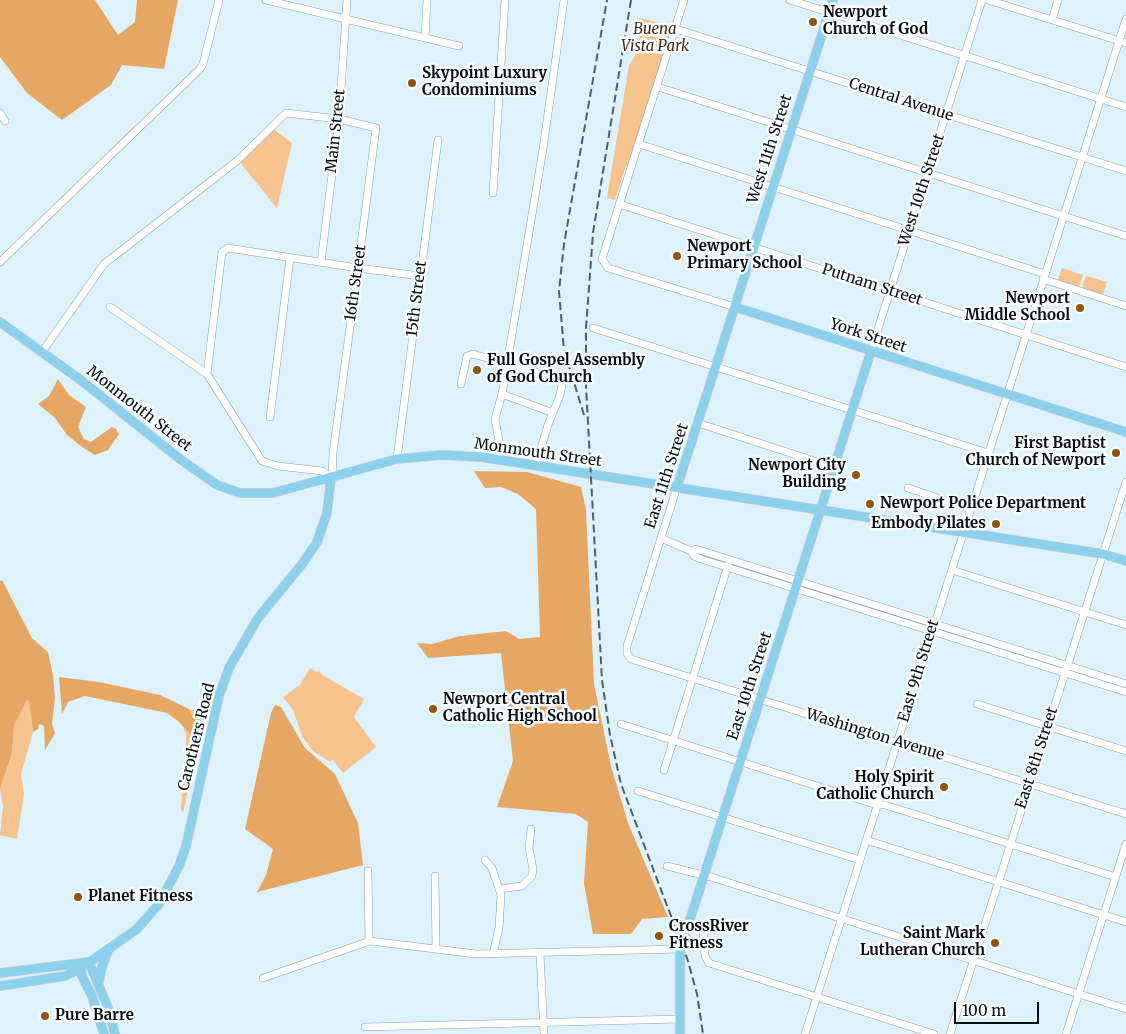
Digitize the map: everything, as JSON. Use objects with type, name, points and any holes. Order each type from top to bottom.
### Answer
[{"type":"main road","name":"West 11th Street","points":[[735,307],[833,0]]},
{"type":"main road","name":"York Street","points":[[735,307],[1126,432]]},
{"type":"main road","name":"East 11th Street","points":[[677,487],[735,307]]},
{"type":"main road","name":"Monmouth Street","points":[[0,322],[109,403],[117,404],[156,434],[160,444],[209,480],[240,493],[273,493],[397,459],[442,455],[498,460],[820,509],[1103,554],[1126,562]]},
{"type":"main road","name":"East 10th Street","points":[[680,1034],[680,949],[871,351]]},
{"type":"main road","name":"Carothers Road","points":[[83,965],[131,935],[149,917],[159,904],[176,872],[186,846],[219,696],[229,668],[258,618],[317,542],[326,518],[332,477]]},
{"type":"main road","points":[[99,984],[101,970],[108,951]]},
{"type":"main road","points":[[0,973],[83,965]]},
{"type":"main road","points":[[83,965],[99,984],[115,1034]]},
{"type":"main road","points":[[0,986],[65,976],[83,965]]},
{"type":"main road","points":[[83,965],[104,1034]]},
{"type":"street","points":[[0,262],[200,69],[203,64],[219,0]]},
{"type":"street","points":[[266,0],[459,46]]},
{"type":"street","name":"Main Street","points":[[321,262],[339,119],[347,0]]},
{"type":"street","points":[[425,38],[428,0]]},
{"type":"street","points":[[493,193],[505,0]]},
{"type":"street","points":[[498,460],[500,446],[495,419],[502,394],[528,240],[564,0]]},
{"type":"street","points":[[619,204],[658,87],[684,0]]},
{"type":"street","points":[[790,0],[1126,107]]},
{"type":"street","name":"West 10th Street","points":[[871,351],[982,0]]},
{"type":"street","points":[[988,0],[1122,42]]},
{"type":"street","points":[[1052,20],[1058,0]]},
{"type":"street","name":"East 9th Street","points":[[805,1034],[1025,334],[1101,99],[1122,42],[1126,19]]},
{"type":"street","name":"Central Avenue","points":[[676,29],[1126,171]]},
{"type":"street","points":[[658,87],[1126,236]]},
{"type":"street","points":[[0,113],[5,121]]},
{"type":"street","points":[[42,352],[104,264],[238,160],[282,115],[286,113],[339,119]]},
{"type":"street","name":"16th Street","points":[[332,477],[376,128],[339,119]]},
{"type":"street","name":"15th Street","points":[[397,459],[438,140]]},
{"type":"street","points":[[639,144],[908,231],[1126,306]]},
{"type":"street","name":"Putnam Street","points":[[619,204],[1126,367]]},
{"type":"street","name":"York Street","points":[[619,204],[602,259],[604,263],[616,270],[735,307]]},
{"type":"street","points":[[207,374],[222,252],[228,248],[420,276]]},
{"type":"street","points":[[270,417],[290,258]]},
{"type":"street","points":[[110,307],[207,374],[262,461],[278,466],[322,471],[332,477]]},
{"type":"street","points":[[593,328],[988,453]]},
{"type":"street","points":[[461,384],[467,356],[478,354],[558,377],[562,381],[560,395],[536,466]]},
{"type":"street","points":[[502,394],[553,413]]},
{"type":"street","points":[[698,423],[833,467]]},
{"type":"street","name":"East 8th Street","points":[[950,1034],[1126,482]]},
{"type":"street","name":"East 11th Street","points":[[627,653],[627,646],[677,487]]},
{"type":"street","points":[[908,488],[970,509]]},
{"type":"street","points":[[661,538],[691,551],[694,556],[727,567],[796,584],[934,623],[1126,684]]},
{"type":"street","points":[[691,551],[696,549],[730,560],[932,631],[1126,692]]},
{"type":"street","points":[[664,770],[730,560]]},
{"type":"street","points":[[952,570],[1126,624]]},
{"type":"street","name":"Washington Avenue","points":[[627,653],[631,659],[1028,785],[1126,814]]},
{"type":"street","points":[[977,704],[1126,751]]},
{"type":"street","points":[[621,724],[877,805],[885,805],[1116,877]]},
{"type":"street","points":[[638,791],[860,860]]},
{"type":"street","points":[[499,889],[522,886],[532,876],[533,869],[529,848],[531,829]]},
{"type":"street","points":[[866,840],[1126,922]]},
{"type":"street","points":[[1066,1034],[1126,844]]},
{"type":"street","points":[[485,860],[492,868],[499,889],[501,910],[492,954]]},
{"type":"street","points":[[667,866],[705,875],[1126,1009]]},
{"type":"street","points":[[368,871],[369,941]]},
{"type":"street","points":[[435,876],[436,949]]},
{"type":"street","points":[[703,929],[705,956],[709,963],[934,1034]]},
{"type":"street","points":[[263,978],[369,941],[492,954],[680,949]]},
{"type":"street","points":[[540,954],[544,1034]]},
{"type":"street","points":[[365,1027],[679,1019]]},
{"type":"green space","name":"Buena Vista Park","points":[[639,18],[673,26],[630,162],[626,166],[615,200],[607,198],[629,65],[635,56],[639,39]]},
{"type":"green space","points":[[271,127],[292,143],[277,208],[238,160]]},
{"type":"green space","points":[[1062,268],[1083,275],[1079,287],[1058,280]]},
{"type":"green space","points":[[1086,276],[1107,282],[1103,295],[1082,288]]},
{"type":"green space","points":[[310,668],[317,672],[319,671],[322,675],[364,699],[354,717],[376,747],[343,773],[332,759],[330,762],[313,751],[302,736],[293,710],[283,697],[300,685]]},
{"type":"green space","points":[[27,700],[29,701],[33,732],[21,774],[24,794],[17,839],[0,835],[3,806],[0,789],[12,755],[14,726]]},
{"type":"green space","points":[[189,709],[206,712],[183,813],[181,809],[186,734],[183,727],[189,733],[195,720]]},
{"type":"shaded area","points":[[0,0],[95,0],[118,35],[135,22],[137,0],[178,0],[164,69],[122,65],[111,85],[62,120],[27,93],[0,57]]},
{"type":"shaded area","points":[[58,379],[69,395],[86,407],[78,427],[84,439],[91,442],[112,427],[116,429],[119,434],[108,450],[95,455],[85,449],[67,435],[55,418],[38,404],[49,396]]},
{"type":"shaded area","points":[[474,471],[527,472],[581,487],[586,510],[594,684],[611,766],[628,823],[668,917],[642,919],[631,934],[593,934],[584,883],[588,822],[576,814],[497,807],[513,761],[501,653],[428,658],[417,643],[432,644],[460,636],[506,631],[519,639],[540,637],[536,509],[518,494],[501,487],[485,488]]},
{"type":"shaded area","points":[[2,580],[32,638],[48,652],[55,698],[52,724],[55,733],[45,750],[44,726],[39,724],[38,729],[33,732],[29,701],[27,700],[14,726],[12,754],[0,789],[0,581]]},
{"type":"shaded area","points":[[59,677],[99,682],[160,695],[189,709],[195,720],[197,736],[189,733],[167,713],[85,696],[68,702],[62,714]]},
{"type":"shaded area","points":[[275,705],[281,707],[305,748],[335,774],[358,823],[363,865],[257,892],[266,875],[273,849],[245,829],[271,713]]},
{"type":"railway","points":[[584,415],[564,350],[559,291],[564,244],[607,0]]},
{"type":"railway","points":[[631,0],[593,233],[586,328],[586,386],[602,680],[610,735],[621,784],[688,961],[697,994],[703,1034]]},
{"type":"place","name":"Newport Church of God","points":[[813,22]]},
{"type":"place","name":"Skypoint Luxury Condominiums","points":[[412,83]]},
{"type":"place","name":"Newport Primary School","points":[[677,256]]},
{"type":"place","name":"Newport Middle School","points":[[1080,308]]},
{"type":"place","name":"Full Gospel Assembly of God Church","points":[[477,370]]},
{"type":"place","name":"First Baptist Church of Newport","points":[[1116,453]]},
{"type":"place","name":"Newport City Building","points":[[856,475]]},
{"type":"place","name":"Newport Police Department","points":[[870,504]]},
{"type":"place","name":"Embody Pilates","points":[[996,524]]},
{"type":"place","name":"Newport Central Catholic High School","points":[[433,709]]},
{"type":"place","name":"Holy Spirit Catholic Church","points":[[944,787]]},
{"type":"place","name":"Planet Fitness","points":[[78,897]]},
{"type":"place","name":"CrossRiver Fitness","points":[[659,936]]},
{"type":"place","name":"Saint Mark Lutheran Church","points":[[995,943]]},
{"type":"place","name":"Pure Barre","points":[[45,1016]]}]
